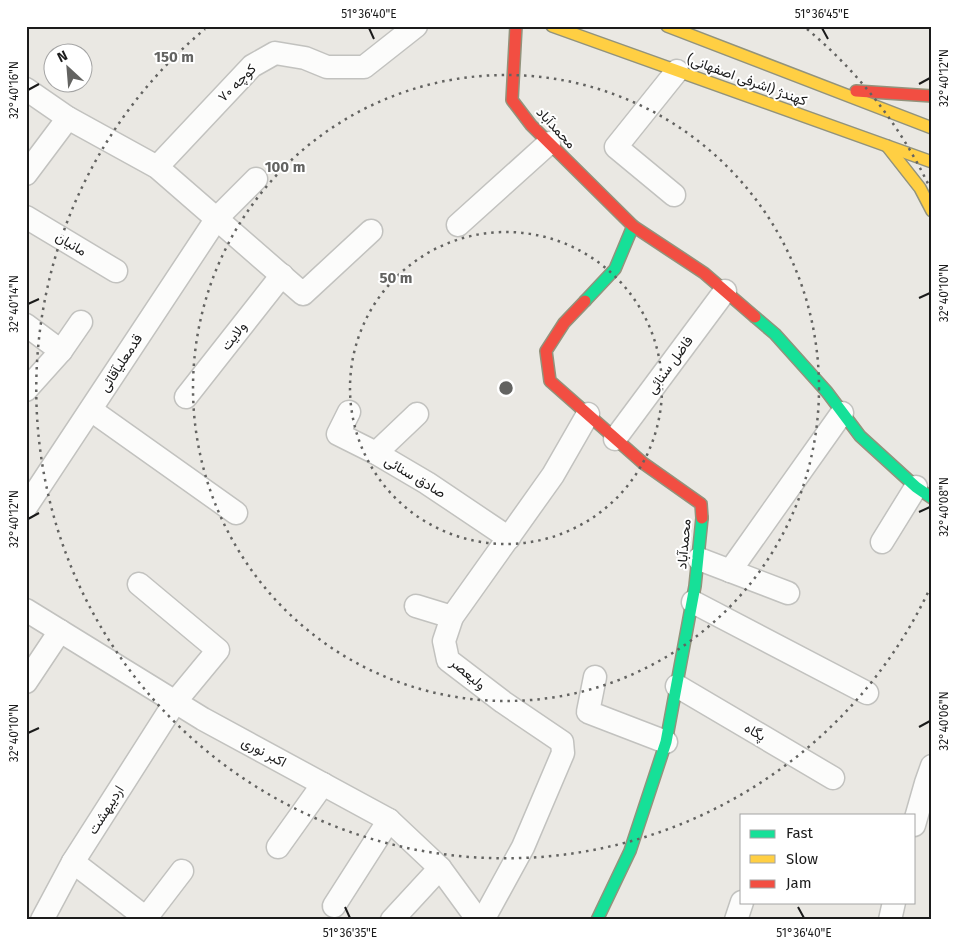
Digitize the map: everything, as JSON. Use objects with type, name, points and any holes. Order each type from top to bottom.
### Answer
[{"type":"street","name":"کوچه ۷۰","points":[[157,167],[252,66],[275,53],[305,58],[327,67],[364,67],[416,26]]},
{"type":"street","name":"محمدآباد","points":[[516,26],[512,100],[531,125],[633,226],[704,273],[775,334],[827,392],[860,436],[924,492]]},
{"type":"street","name":"کهندژ (اشرفی اصفهانی)","points":[[552,26],[932,162]]},
{"type":"street","name":"کهندژ (اشرفی اصفهانی)","points":[[667,26],[932,128]]},
{"type":"street","points":[[674,194],[616,147],[677,71]]},
{"type":"street","points":[[26,89],[68,118],[157,167],[302,294],[371,231]]},
{"type":"street","points":[[828,89],[932,96]]},
{"type":"street","points":[[26,174],[68,118]]},
{"type":"street","points":[[458,225],[548,143]]},
{"type":"street","points":[[887,146],[920,188],[932,211]]},
{"type":"street","name":"قدمعلیآقائی","points":[[26,508],[217,218],[256,179]]},
{"type":"street","name":"مانیان","points":[[26,217],[116,271]]},
{"type":"street","name":"محمدآباد","points":[[597,920],[630,851],[666,742],[693,602],[702,523],[701,504],[643,464],[550,381],[546,351],[564,323],[615,269],[633,226]]},
{"type":"street","name":"ولایت","points":[[186,397],[282,275]]},
{"type":"street","name":"فاضل سنائی","points":[[616,439],[725,291]]},
{"type":"street","points":[[26,390],[61,351],[81,322]]},
{"type":"street","points":[[26,325],[61,351]]},
{"type":"street","points":[[91,410],[236,513]]},
{"type":"street","name":"صادق سنائی","points":[[349,412],[338,434],[376,453],[427,483],[509,538]]},
{"type":"street","points":[[730,571],[842,413]]},
{"type":"street","points":[[376,453],[417,414]]},
{"type":"street","name":"ولیعصر","points":[[482,920],[523,847],[563,753],[562,742],[503,702],[448,660],[444,641],[452,617],[553,474],[588,414]]},
{"type":"street","points":[[882,542],[924,492]]},
{"type":"street","points":[[698,559],[788,593]]},
{"type":"street","name":"اردیبهشت","points":[[42,920],[73,862],[175,702],[218,650],[139,584]]},
{"type":"street","points":[[693,602],[867,693]]},
{"type":"street","points":[[416,606],[452,617]]},
{"type":"street","name":"اکبر نوری","points":[[26,610],[175,702],[389,820],[440,868],[478,920]]},
{"type":"street","points":[[26,682],[60,631]]},
{"type":"street","points":[[595,677],[588,712],[666,742]]},
{"type":"street","name":"پگاه","points":[[677,686],[833,778]]},
{"type":"street","points":[[916,819],[932,766]]},
{"type":"street","points":[[278,846],[323,784]]},
{"type":"street","points":[[334,906],[389,820]]},
{"type":"street","points":[[73,862],[146,918],[182,871]]},
{"type":"street","points":[[392,920],[440,868]]},
{"type":"street","points":[[736,920],[741,904]]},
{"type":"street","points":[[890,920],[894,904]]},
{"type":"traffic: fast","points":[[585,301],[615,269],[633,226]]},
{"type":"traffic: fast","points":[[755,317],[775,334],[827,392],[860,436],[916,487],[932,498]]},
{"type":"traffic: fast","points":[[597,920],[630,851],[666,742],[695,586],[702,518]]},
{"type":"traffic: slow","points":[[552,26],[932,162]]},
{"type":"traffic: slow","points":[[667,26],[932,128]]},
{"type":"traffic: slow","points":[[887,146],[920,188],[932,211]]},
{"type":"traffic: jam","points":[[516,26],[512,100],[531,125],[633,226],[704,273],[755,317]]},
{"type":"traffic: jam","points":[[856,91],[932,96]]},
{"type":"traffic: jam","points":[[585,301],[564,323],[546,351],[550,381],[643,463],[701,504],[702,518]]}]
